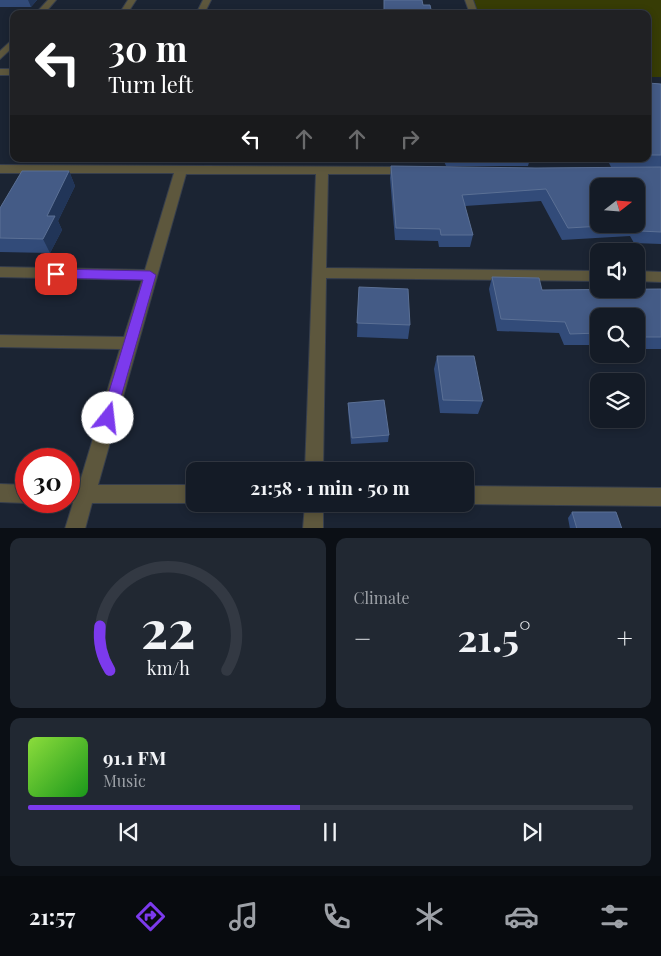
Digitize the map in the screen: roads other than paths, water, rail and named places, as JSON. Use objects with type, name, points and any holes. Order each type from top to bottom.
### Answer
[{"type":"street","points":[[43,10],[52,0]]},
{"type":"street","points":[[0,56],[10,45]]},
{"type":"street","points":[[0,169],[422,171]]},
{"type":"street","points":[[80,485],[130,343],[181,171]]},
{"type":"street","points":[[314,462],[322,171]]},
{"type":"street","points":[[0,272],[150,275]]},
{"type":"street","points":[[319,274],[590,276]]},
{"type":"street","points":[[645,276],[661,277]]},
{"type":"street","points":[[0,341],[130,343]]},
{"type":"street","points":[[0,493],[15,494]]},
{"type":"street","points":[[80,494],[186,494]]},
{"type":"street","points":[[474,495],[661,497]]},
{"type":"street","points":[[313,528],[314,512]]},
{"type":"street","points":[[75,528],[76,513]]}]
